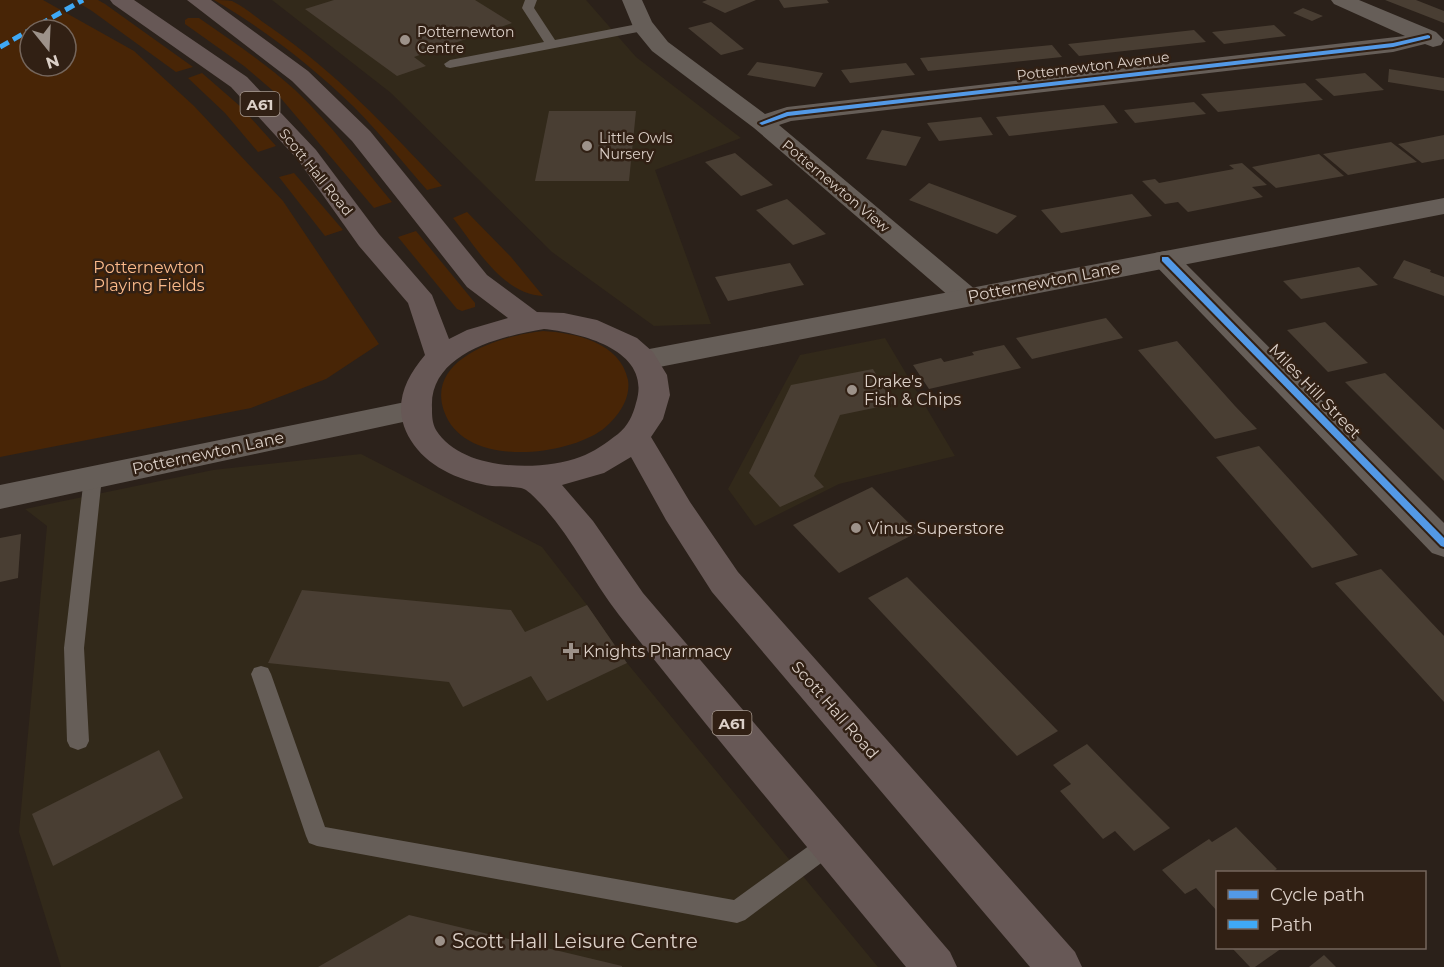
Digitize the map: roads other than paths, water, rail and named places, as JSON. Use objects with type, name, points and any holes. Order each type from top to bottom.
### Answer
[{"type":"highway","name":"Scott Hall Road","points":[[120,0],[180,9],[300,76],[361,136],[477,281],[532,322]]},
{"type":"highway","name":"Scott Hall Road","points":[[180,9],[239,82],[307,156],[369,240],[422,301],[440,357]]},
{"type":"highway","points":[[562,321],[607,332],[628,345],[644,360],[653,378],[654,400],[647,420],[635,436],[615,452],[588,466],[557,475],[533,478],[480,473],[452,462],[433,447],[419,428],[415,410],[420,384],[440,357],[461,343],[485,332],[532,322],[562,321]]},
{"type":"highway","name":"Scott Hall Road","points":[[635,436],[678,511],[725,582],[1059,967]]},
{"type":"highway","name":"A61","points":[[533,478],[553,496],[581,530],[630,603],[832,842],[934,967]]},
{"type":"street","name":"Potternewton View","points":[[632,0],[643,27],[652,40],[762,123],[968,297]]},
{"type":"street","points":[[1341,0],[1436,41]]},
{"type":"street","name":"Potternewton Avenue","points":[[762,123],[788,114],[1436,41]]},
{"type":"street","name":"Potternewton Lane","points":[[644,360],[1444,206]]},
{"type":"street","name":"Miles Hill Street","points":[[1165,259],[1444,544]]},
{"type":"street","name":"Potternewton Lane","points":[[0,497],[415,410]]},
{"type":"lane","points":[[531,0],[528,8],[552,45]]},
{"type":"lane","points":[[450,64],[643,27]]},
{"type":"lane","points":[[78,741],[74,648],[93,477]]},
{"type":"lane","points":[[261,674],[317,836],[737,912],[832,842]]},
{"type":"place","name":"Potternewton Centre","points":[[405,40]]},
{"type":"place","name":"Little Owls Nursery","points":[[587,146]]},
{"type":"place","name":"Drake's Fish & Chips","points":[[852,390]]},
{"type":"place","name":"Vinus Superstore","points":[[856,528]]},
{"type":"place","name":"Knights Pharmacy","points":[[571,651]]},
{"type":"place","name":"Scott Hall Leisure Centre","points":[[440,941]]},
{"type":"park label","name":"Potternewton Playing Fields","points":[[149,276]]}]
